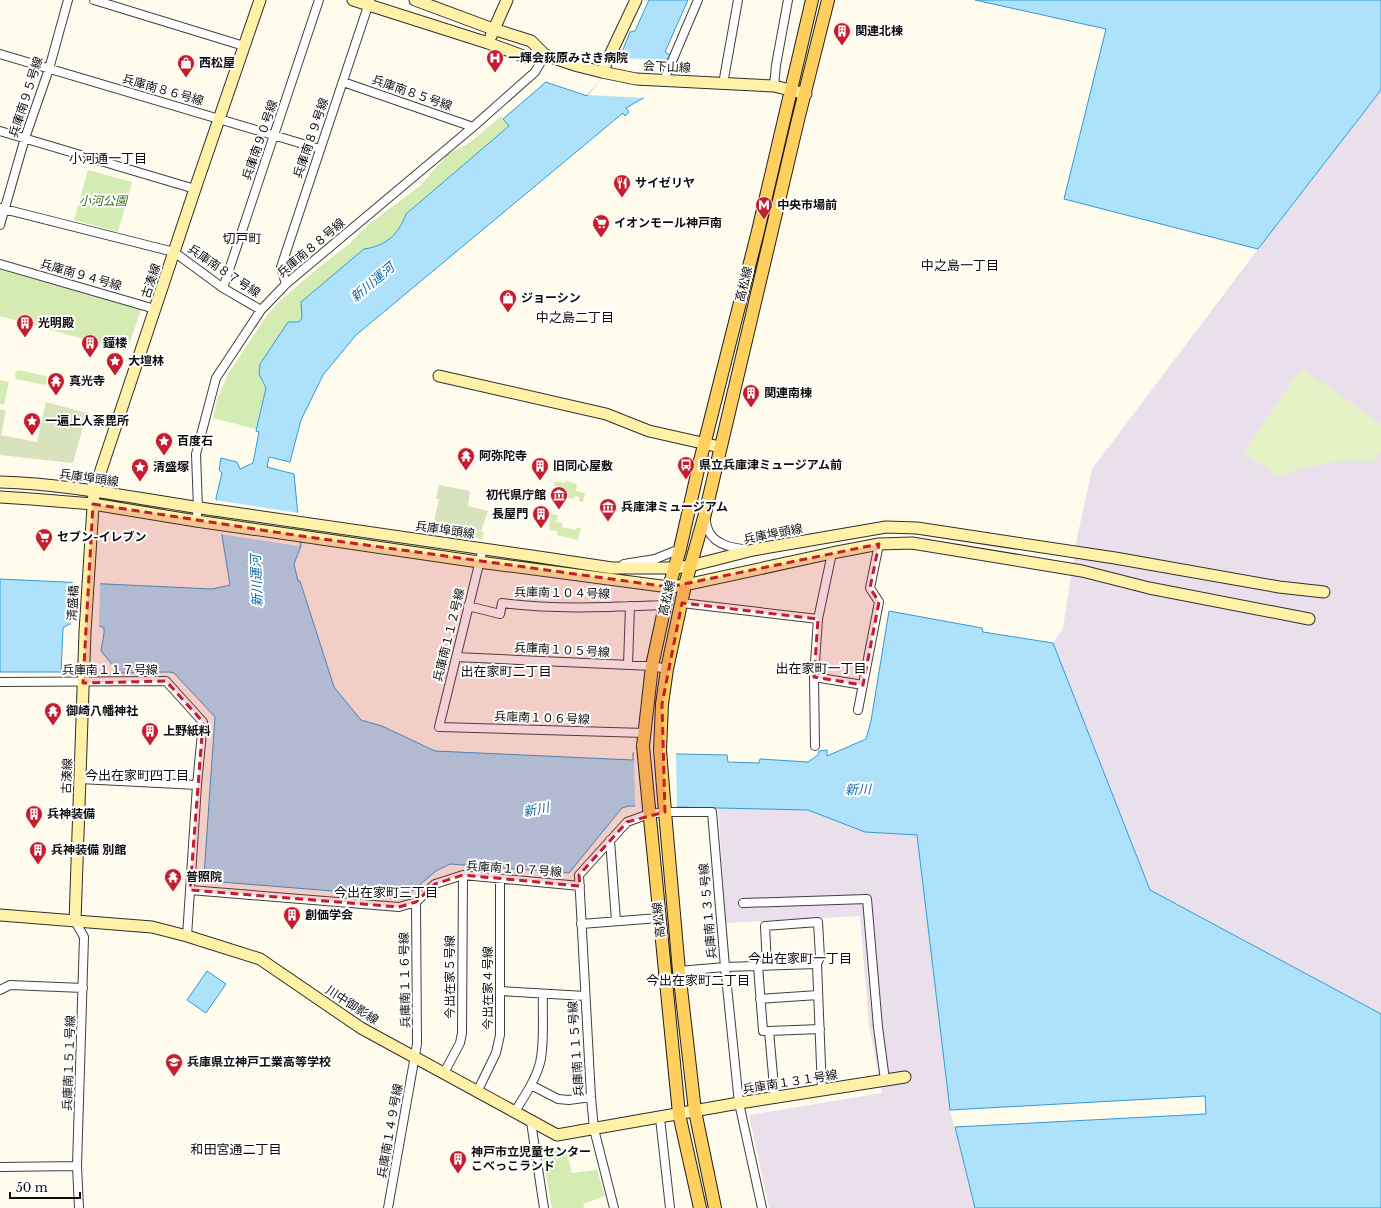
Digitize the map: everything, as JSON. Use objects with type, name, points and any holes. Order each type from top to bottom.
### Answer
[{"type":"main road","name":"高松線","points":[[700,1208],[679,1114],[643,746],[644,733],[652,666],[669,587],[680,549],[758,231],[812,0]]},
{"type":"main road","name":"高松線","points":[[715,1208],[695,1111],[679,971],[660,750],[662,704],[667,669],[685,585],[705,514],[798,120],[806,94],[828,0]]},
{"type":"street","name":"兵庫南９５号線","points":[[0,225],[2,208],[49,69],[68,0]]},
{"type":"street","points":[[94,0],[244,46]]},
{"type":"street","name":"古湊線","points":[[88,574],[94,491],[260,0]]},
{"type":"street","name":"兵庫南９０号線","points":[[223,288],[319,0]]},
{"type":"street","name":"会下山線","points":[[353,0],[369,2],[488,42],[526,57],[545,55],[604,73],[636,79],[774,86],[806,94]]},
{"type":"street","name":"会下山線","points":[[415,0],[531,41],[545,55]]},
{"type":"street","points":[[488,42],[507,0]]},
{"type":"street","points":[[604,73],[636,0]]},
{"type":"street","points":[[660,80],[698,0]]},
{"type":"street","points":[[723,84],[738,0]]},
{"type":"street","points":[[774,86],[776,66],[788,0]]},
{"type":"street","name":"兵庫南８９号線","points":[[286,284],[281,267],[369,2]]},
{"type":"street","name":"兵庫南８６号線","points":[[0,54],[320,149]]},
{"type":"street","name":"兵庫南８８号線","points":[[196,521],[198,508],[196,454],[216,378],[261,310],[286,284],[473,127],[535,72],[545,55]]},
{"type":"street","name":"兵庫南８５号線","points":[[343,82],[473,127]]},
{"type":"street","points":[[0,131],[195,189]]},
{"type":"street","points":[[2,208],[174,252]]},
{"type":"street","name":"兵庫南８７号線","points":[[174,252],[223,288],[261,310]]},
{"type":"street","name":"兵庫南９４号線","points":[[0,264],[155,309]]},
{"type":"street","points":[[439,376],[606,414],[649,431],[720,447]]},
{"type":"street","name":"兵庫埠頭線","points":[[0,482],[32,483],[94,491],[211,510],[483,548],[612,568],[674,568],[690,566],[753,550],[886,527],[917,528],[1115,558],[1279,587],[1324,592]]},
{"type":"street","name":"兵庫埠頭線","points":[[0,497],[31,498],[93,504],[209,523],[479,562],[669,587],[685,585],[879,544],[912,543],[1082,571],[1149,588],[1309,619]]},
{"type":"street","points":[[705,514],[709,532],[717,541],[731,547],[753,550]]},
{"type":"street","points":[[858,710],[879,602],[870,588],[879,544]]},
{"type":"street","name":"兵庫南１１２号線","points":[[439,727],[483,548]]},
{"type":"street","points":[[612,568],[655,559],[680,549]]},
{"type":"street","points":[[815,746],[814,677],[818,618],[832,553]]},
{"type":"street","name":"清盛橋","points":[[85,632],[88,574]]},
{"type":"street","name":"兵庫南１０４号線","points":[[468,606],[500,614],[502,603],[557,607],[665,605]]},
{"type":"street","points":[[682,603],[818,618]]},
{"type":"street","points":[[628,665],[630,606]]},
{"type":"street","name":"古湊線","points":[[75,921],[85,632]]},
{"type":"street","name":"兵庫南１０５号線","points":[[456,657],[652,666],[667,669]]},
{"type":"street","points":[[814,677],[864,685]]},
{"type":"street","name":"兵庫南１１７号線","points":[[0,682],[166,681],[204,722],[197,786],[187,936]]},
{"type":"street","name":"兵庫南１０６号線","points":[[439,727],[644,733]]},
{"type":"street","points":[[80,779],[197,786]]},
{"type":"street","name":"兵庫南１０７号線","points":[[190,890],[398,907],[416,902],[435,884],[463,876],[580,886],[579,875],[627,822],[649,811],[664,810]]},
{"type":"street","name":"兵庫南１３５号線","points":[[664,810],[712,812],[725,967],[739,1103],[762,1208]]},
{"type":"street","points":[[610,840],[616,921]]},
{"type":"street","name":"今出在家５号線","points":[[444,1073],[460,1042],[462,1033],[463,876]]},
{"type":"street","name":"今出在家４号線","points":[[477,1092],[496,1053],[500,1035],[500,879]]},
{"type":"street","name":"兵庫南１１５号線","points":[[580,886],[585,996],[594,1129],[614,1208]]},
{"type":"street","points":[[743,903],[867,899],[878,1027],[885,1080]]},
{"type":"street","name":"兵庫南１１６号線","points":[[415,1058],[417,1044],[416,902]]},
{"type":"street","name":"川中御影線","points":[[0,915],[152,927],[187,936],[260,959],[361,1028],[514,1113],[557,1135],[679,1114]]},
{"type":"street","points":[[582,924],[659,918]]},
{"type":"street","name":"兵庫南１５１号線","points":[[75,921],[84,937],[77,1166],[79,1208]]},
{"type":"street","points":[[767,966],[765,926],[818,922],[820,957],[817,964],[822,1091]]},
{"type":"street","points":[[679,971],[725,967],[817,964]]},
{"type":"street","points":[[758,966],[763,1031],[820,1030]]},
{"type":"street","points":[[0,990],[10,985],[83,988]]},
{"type":"street","points":[[500,992],[585,996]]},
{"type":"street","points":[[514,1113],[531,1085],[540,1063],[542,1048],[542,994]]},
{"type":"street","points":[[760,999],[818,995]]},
{"type":"street","points":[[769,1031],[775,1098]]},
{"type":"street","name":"兵庫南１４９号線","points":[[388,1208],[415,1058]]},
{"type":"street","name":"兵庫南１３１号線","points":[[679,1114],[905,1077]]},
{"type":"street","points":[[531,1085],[558,1099],[569,1100],[591,1098]]},
{"type":"street","points":[[660,1118],[670,1208]]},
{"type":"street","points":[[531,1122],[544,1208]]},
{"type":"street","points":[[0,1167],[77,1166]]},
{"type":"highlighted area","points":[[93,504],[301,536],[669,587],[879,544],[870,588],[879,602],[863,685],[814,677],[818,619],[682,603],[662,704],[665,812],[627,822],[579,875],[580,886],[463,875],[435,884],[416,902],[399,907],[190,890],[203,722],[166,681],[83,683]]},
{"type":"shaded area","points":[[1381,90],[1381,1014],[1150,890],[1053,643],[1063,628],[1077,538],[1092,469],[1258,249]]},
{"type":"shaded area","points":[[718,808],[808,810],[865,832],[917,835],[950,1110],[975,1208],[769,1208],[749,1115],[882,1093],[869,1025],[860,916],[726,923]]},
{"type":"green space","points":[[501,116],[509,126],[406,214],[400,227],[391,238],[379,245],[364,249],[299,322],[261,380],[266,388],[256,429],[213,418],[217,399],[228,374],[267,315],[280,301],[318,268],[347,246],[369,224],[420,186],[448,154],[471,142]]},
{"type":"green space","name":"小河公園","points":[[88,170],[132,182],[118,232],[74,220]]},
{"type":"green space","points":[[0,268],[141,310],[127,351],[0,316]]},
{"type":"green space","points":[[1301,368],[1381,424],[1381,449],[1374,462],[1349,461],[1320,464],[1278,477],[1244,452]]},
{"type":"green space","points":[[18,370],[46,376],[45,385],[16,379],[15,373]]},
{"type":"green space","points":[[0,380],[9,382],[4,405],[0,404]]},
{"type":"green space","points":[[46,402],[87,413],[73,463],[0,455],[0,409],[6,411],[1,435],[37,442]]},
{"type":"green space","points":[[555,481],[565,483],[566,481],[577,484],[576,491],[585,493],[583,502],[579,501],[579,497],[575,496],[574,499],[564,497],[566,489],[554,486]]},
{"type":"green space","points":[[439,485],[470,491],[468,506],[488,511],[481,531],[434,522],[439,499],[436,499]]},
{"type":"green space","points":[[551,514],[558,515],[556,522],[563,523],[562,527],[576,530],[577,528],[581,528],[578,540],[557,535],[557,531],[549,530]]},
{"type":"green space","points":[[436,523],[484,532],[482,539],[435,531]]},
{"type":"green space","points":[[566,1149],[572,1173],[597,1170],[605,1196],[583,1204],[584,1208],[552,1208],[542,1154]]},
{"type":"water","points":[[649,0],[688,0],[665,52],[670,55],[645,97],[626,108],[629,112],[625,116],[623,113],[356,335],[323,375],[301,420],[290,462],[269,457],[267,467],[294,474],[301,546],[294,564],[298,581],[300,581],[334,687],[361,720],[382,726],[435,751],[633,760],[633,753],[727,755],[728,762],[759,763],[760,759],[808,762],[818,755],[819,751],[827,750],[827,756],[866,739],[871,721],[889,611],[982,628],[983,632],[1053,643],[1150,890],[1381,1014],[1381,1208],[975,1208],[955,1127],[1206,1114],[1205,1096],[950,1110],[917,835],[865,832],[808,810],[629,806],[622,808],[569,873],[450,864],[436,871],[411,892],[395,896],[208,881],[204,875],[215,717],[174,673],[119,673],[101,651],[104,628],[100,626],[69,624],[63,628],[61,672],[0,672],[0,579],[212,589],[230,585],[216,498],[222,473],[219,470],[221,458],[237,462],[240,469],[253,463],[259,432],[256,431],[266,388],[259,374],[260,364],[288,322],[299,322],[302,318],[301,302],[364,249],[379,245],[391,238],[400,227],[406,214],[509,126],[503,119],[546,82],[587,96],[620,57],[630,32],[635,31]]},
{"type":"water","points":[[975,0],[1381,0],[1381,90],[1258,249],[1064,199],[1106,29]]},
{"type":"water","points":[[207,971],[226,984],[206,1013],[187,1000]]},
{"type":"pier","points":[[617,58],[666,60],[647,98],[588,95]]},
{"type":"pier","points":[[215,500],[299,513],[301,533],[299,546],[220,534]]},
{"type":"pier","points":[[73,580],[100,582],[99,628],[71,626]]},
{"type":"pier","points":[[634,751],[676,751],[677,807],[635,808]]},
{"type":"place","name":"関連北棟","points":[[842,46]]},
{"type":"place","name":"一輝会荻原みさき病院","points":[[495,73]]},
{"type":"place","name":"西松屋","points":[[186,78]]},
{"type":"place","name":"サイゼリヤ","points":[[622,198]]},
{"type":"place","name":"中央市場前","points":[[764,220]]},
{"type":"place","name":"イオンモール神戸南","points":[[601,238]]},
{"type":"place","name":"ジョーシン","points":[[508,313]]},
{"type":"place","name":"光明殿","points":[[25,338]]},
{"type":"place","name":"鐘楼","points":[[90,358]]},
{"type":"place","name":"大壇林","points":[[115,376]]},
{"type":"place","name":"真光寺","points":[[56,396]]},
{"type":"place","name":"関連南棟","points":[[751,408]]},
{"type":"place","name":"一遍上人荼毘所","points":[[32,436]]},
{"type":"place","name":"百度石","points":[[164,456]]},
{"type":"place","name":"阿弥陀寺","points":[[466,471]]},
{"type":"place","name":"県立兵庫津ミュージアム前","points":[[686,480]]},
{"type":"place","name":"旧同心屋敷","points":[[540,481]]},
{"type":"place","name":"清盛塚","points":[[140,482]]},
{"type":"place","name":"初代県庁館","points":[[559,510]]},
{"type":"place","name":"兵庫津ミュージアム","points":[[608,522]]},
{"type":"place","name":"長屋門","points":[[541,529]]},
{"type":"place","name":"セブン-イレブン","points":[[44,552]]},
{"type":"place","name":"御崎八幡神社","points":[[53,726]]},
{"type":"place","name":"上野紙料","points":[[150,746]]},
{"type":"place","name":"兵神装備","points":[[34,829]]},
{"type":"place","name":"兵神装備 別館","points":[[38,865]]},
{"type":"place","name":"普照院","points":[[173,892]]},
{"type":"place","name":"創価学会","points":[[292,930]]},
{"type":"place","name":"兵庫県立神戸工業高等学校","points":[[174,1077]]},
{"type":"place","name":"神戸市立児童センター こべっこランド","points":[[458,1174]]},
{"type":"district","name":"小河通一丁目","points":[[108,158]]},
{"type":"district","name":"切戸町","points":[[242,238]]},
{"type":"district","name":"中之島一丁目","points":[[960,265]]},
{"type":"district","name":"中之島二丁目","points":[[575,317]]},
{"type":"district","name":"出在家町一丁目","points":[[821,668]]},
{"type":"district","name":"出在家町二丁目","points":[[506,671]]},
{"type":"district","name":"今出在家町四丁目","points":[[137,775]]},
{"type":"district","name":"今出在家町三丁目","points":[[386,892]]},
{"type":"district","name":"今出在家町一丁目","points":[[800,958]]},
{"type":"district","name":"今出在家町二丁目","points":[[698,980]]},
{"type":"district","name":"和田宮通二丁目","points":[[236,1149]]},
{"type":"water label","name":"新川運河","points":[[372,282]]},
{"type":"water label","name":"新川運河","points":[[256,581]]},
{"type":"water label","name":"新川","points":[[858,789]]},
{"type":"water label","name":"新川","points":[[536,809]]}]
